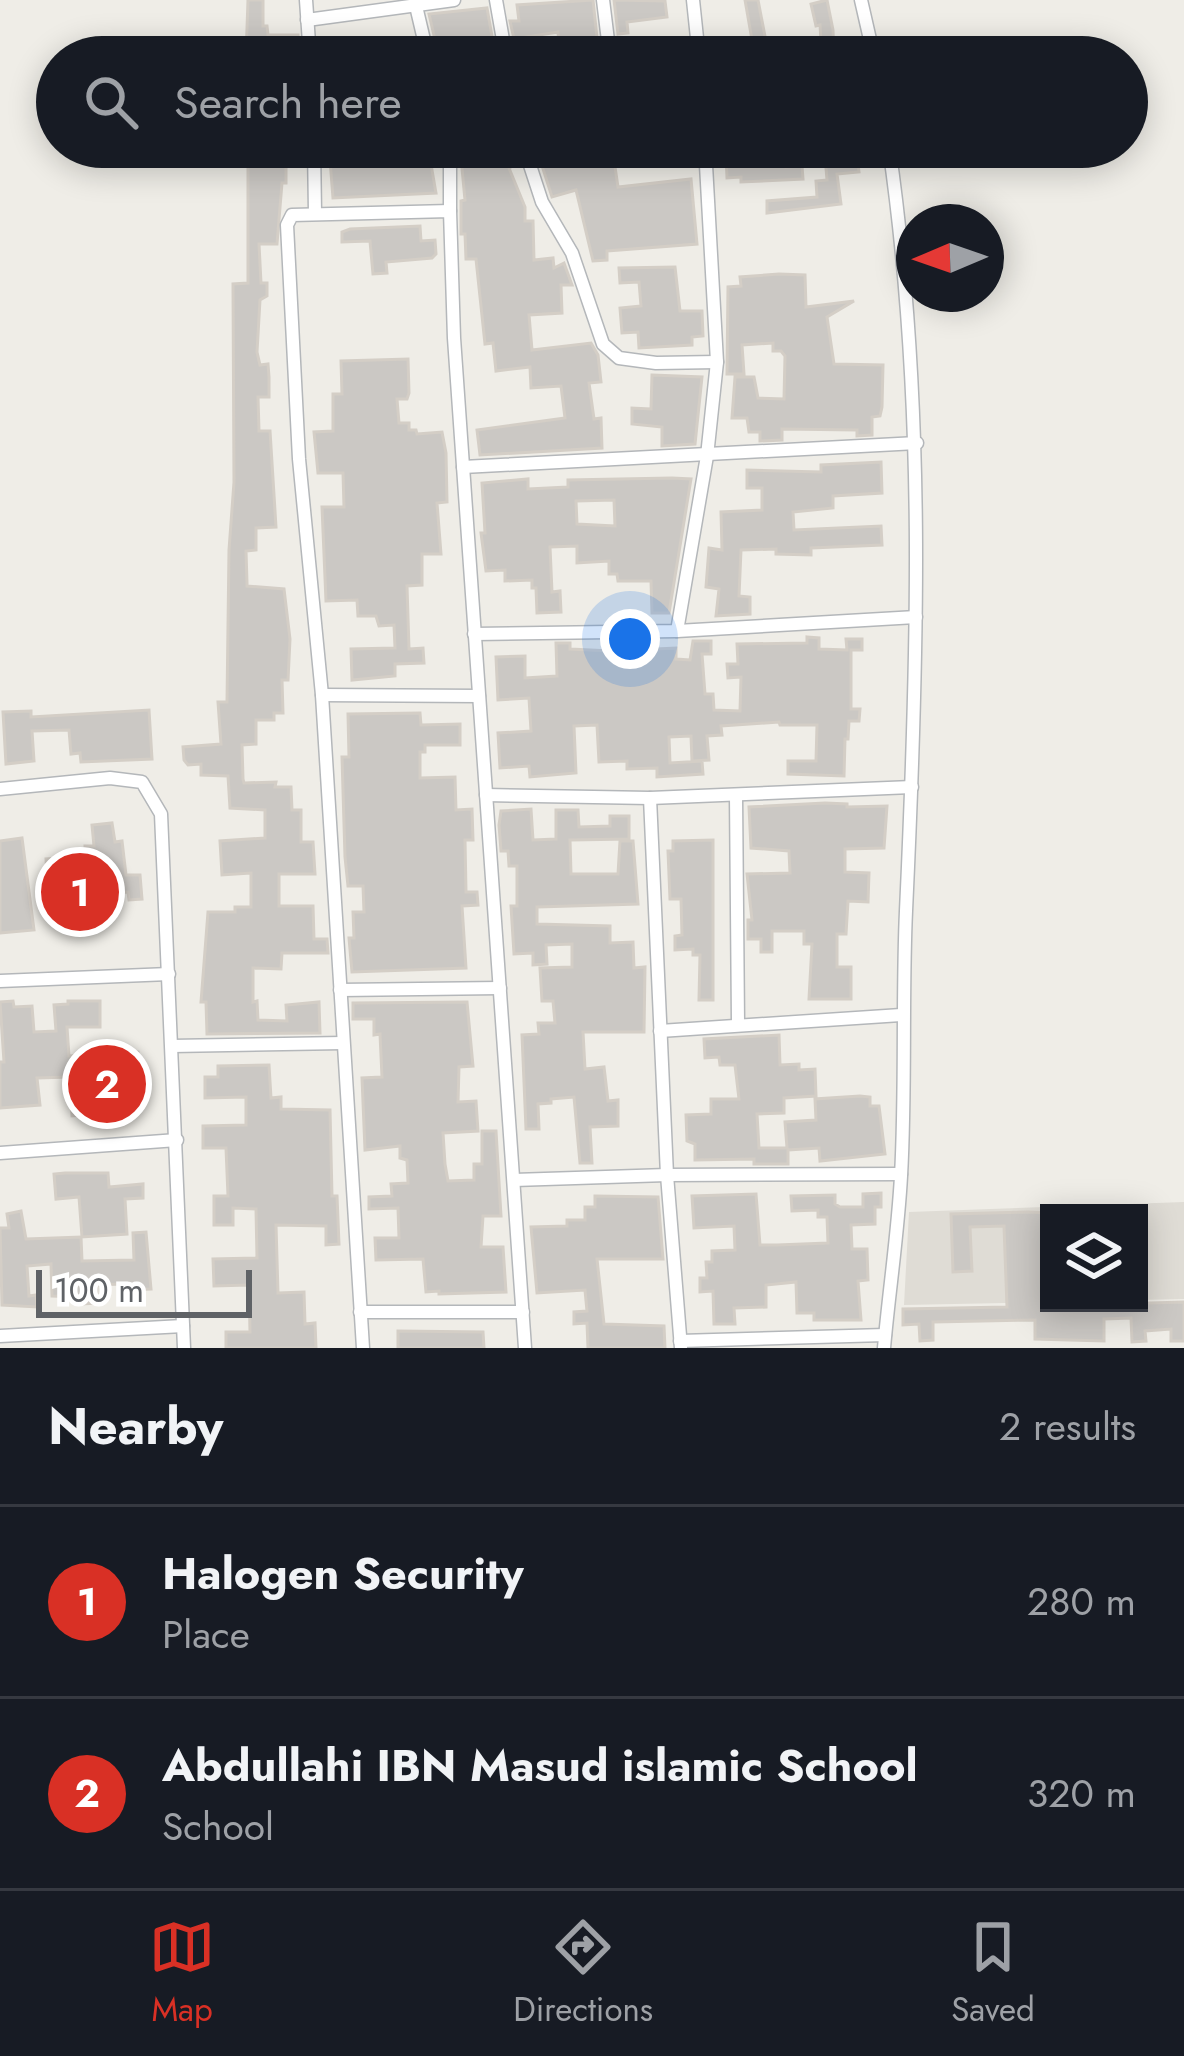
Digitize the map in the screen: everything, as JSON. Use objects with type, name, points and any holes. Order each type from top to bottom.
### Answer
[{"type":"street","points":[[305,0],[308,36]]},
{"type":"street","points":[[307,20],[454,0]]},
{"type":"street","points":[[496,0],[502,36]]},
{"type":"street","points":[[603,0],[607,36]]},
{"type":"street","points":[[693,0],[697,36]]},
{"type":"street","points":[[861,0],[869,36]]},
{"type":"street","points":[[416,6],[423,36]]},
{"type":"street","points":[[314,168],[315,213]]},
{"type":"street","points":[[450,168],[463,467],[525,1348]]},
{"type":"street","points":[[531,168],[542,202],[572,253],[603,344],[619,358],[656,364],[717,362]]},
{"type":"street","points":[[677,631],[717,362],[706,168]]},
{"type":"street","points":[[650,798],[667,1174],[680,1344],[885,1342],[901,1174],[917,443],[892,168]]},
{"type":"street","points":[[363,1348],[322,695],[299,459],[286,244],[292,215],[451,211]]},
{"type":"street","points":[[463,467],[917,443]]},
{"type":"street","points":[[474,634],[677,631],[916,617]]},
{"type":"street","points":[[322,695],[478,696]]},
{"type":"street","points":[[0,789],[110,778],[142,782],[161,814],[184,1348]]},
{"type":"street","points":[[486,795],[650,798],[912,787]]},
{"type":"street","points":[[736,796],[738,1023]]},
{"type":"street","points":[[0,981],[169,974]]},
{"type":"street","points":[[340,990],[500,988]]},
{"type":"street","points":[[660,1031],[902,1015]]},
{"type":"street","points":[[172,1046],[343,1043]]},
{"type":"street","points":[[0,1153],[177,1140]]},
{"type":"street","points":[[514,1180],[667,1174],[901,1174]]},
{"type":"street","points":[[360,1312],[523,1312]]},
{"type":"street","points":[[0,1336],[183,1326]]},
{"type":"shaded area","points":[[1184,1202],[1184,1299],[1148,1300],[1148,1204],[1129,1204]]},
{"type":"shaded area","points":[[1040,1207],[1040,1302],[904,1305],[909,1212]]},
{"type":"building","points":[[248,0],[263,0],[263,26],[268,35],[298,36],[247,36]]},
{"type":"building","points":[[593,0],[597,36],[558,36],[558,32],[513,36],[510,21],[519,21],[517,5]]},
{"type":"building","points":[[614,0],[665,1],[667,17],[627,22],[628,33],[618,34]]},
{"type":"building","points":[[745,0],[758,0],[765,36],[751,36]]},
{"type":"building","points":[[827,0],[833,36],[821,36],[811,4]]},
{"type":"building","points":[[487,8],[492,36],[434,36],[429,14]]},
{"type":"building","points":[[248,168],[286,168],[277,244],[259,244],[261,283],[267,283],[267,296],[260,300],[257,352],[260,365],[268,364],[269,397],[258,397],[259,431],[270,431],[276,527],[256,528],[256,550],[246,551],[247,586],[284,589],[290,639],[288,680],[282,680],[283,713],[274,713],[274,720],[256,720],[256,744],[242,745],[243,779],[244,783],[276,782],[275,787],[291,787],[292,810],[301,810],[301,842],[313,842],[315,874],[279,874],[279,906],[313,906],[314,939],[327,939],[328,953],[282,953],[281,969],[253,968],[258,1020],[287,1021],[286,1005],[319,1002],[320,1033],[207,1034],[206,1002],[201,1002],[208,912],[251,907],[251,873],[222,875],[220,841],[265,838],[265,810],[230,808],[228,776],[201,775],[201,764],[188,765],[184,760],[183,747],[221,744],[218,702],[227,702],[234,482],[233,284],[248,283]]},
{"type":"building","points":[[331,168],[432,168],[436,193],[333,198]]},
{"type":"building","points":[[462,168],[509,168],[525,207],[525,221],[533,221],[534,260],[553,258],[554,268],[564,263],[572,285],[561,285],[562,313],[529,315],[532,350],[591,343],[598,355],[601,382],[589,383],[594,419],[601,418],[602,448],[480,455],[477,430],[565,418],[561,386],[531,388],[530,367],[496,371],[493,343],[485,344],[476,259],[466,259],[465,234],[461,234],[461,201],[465,200]]},
{"type":"building","points":[[543,168],[615,168],[618,187],[691,179],[697,244],[607,251],[607,260],[593,261],[576,190],[552,197]]},
{"type":"building","points":[[727,168],[802,168],[803,179],[741,182],[741,177],[727,178]]},
{"type":"building","points":[[826,168],[858,168],[859,172],[837,174],[841,204],[767,213],[767,201],[817,197],[816,181],[827,180]]},
{"type":"building","points":[[420,226],[421,241],[435,240],[436,254],[386,262],[387,273],[373,274],[370,241],[342,242],[342,232],[350,229]]},
{"type":"building","points":[[675,267],[680,311],[702,311],[703,336],[692,337],[692,345],[639,348],[638,332],[622,333],[620,308],[641,306],[639,282],[620,283],[619,268]]},
{"type":"building","points":[[805,275],[806,307],[854,301],[827,317],[834,364],[883,365],[882,407],[880,416],[872,417],[872,435],[857,436],[857,430],[782,429],[782,440],[760,441],[760,432],[749,432],[747,418],[732,418],[735,377],[754,377],[758,398],[784,399],[785,356],[773,351],[773,343],[742,345],[744,374],[727,374],[728,287],[741,286],[740,277]]},
{"type":"building","points":[[408,359],[409,393],[407,399],[397,399],[399,423],[409,423],[409,430],[417,434],[442,432],[446,453],[447,502],[437,503],[441,554],[422,554],[422,585],[407,586],[409,649],[423,648],[424,663],[395,664],[395,676],[352,680],[351,649],[395,648],[394,625],[379,626],[376,616],[358,616],[357,600],[326,601],[322,507],[344,507],[343,473],[318,473],[314,432],[333,431],[333,394],[342,394],[341,361]]},
{"type":"building","points":[[652,375],[702,377],[695,444],[662,446],[662,427],[632,424],[632,408],[651,409]]},
{"type":"building","points":[[881,462],[882,493],[833,496],[833,508],[793,512],[794,530],[881,526],[882,545],[811,548],[811,555],[741,550],[739,596],[750,597],[750,614],[716,616],[719,589],[706,587],[709,548],[722,550],[721,512],[762,510],[762,488],[747,488],[747,470],[821,472],[821,465]]},
{"type":"building","points":[[528,479],[528,489],[568,487],[568,480],[691,479],[669,613],[652,613],[651,581],[618,581],[617,574],[609,574],[609,561],[577,563],[577,546],[550,547],[552,592],[560,591],[561,612],[537,613],[532,580],[505,581],[505,570],[486,571],[482,483]],"holes":[[[614,500],[615,526],[577,524],[576,501]]]},
{"type":"building","points":[[807,637],[819,638],[819,649],[847,650],[846,639],[862,639],[862,650],[851,650],[851,709],[860,709],[859,721],[849,721],[844,776],[788,774],[788,761],[816,761],[817,725],[779,722],[721,726],[722,735],[707,736],[709,760],[692,761],[691,736],[669,737],[670,763],[702,761],[703,774],[657,777],[657,768],[627,769],[627,761],[599,762],[597,725],[574,726],[576,773],[530,777],[529,766],[500,768],[498,733],[531,731],[529,698],[498,700],[496,657],[525,656],[525,678],[557,676],[556,643],[570,643],[570,649],[611,651],[676,648],[676,659],[690,660],[693,641],[711,641],[711,654],[702,654],[705,694],[713,694],[714,710],[740,711],[741,677],[728,678],[727,664],[738,664],[737,644],[807,643]]},
{"type":"building","points":[[149,710],[152,759],[81,762],[80,753],[71,754],[69,730],[32,731],[34,761],[6,764],[3,712],[31,711],[31,717]]},
{"type":"building","points":[[420,713],[421,725],[460,724],[460,745],[425,745],[425,752],[420,752],[420,778],[455,777],[456,810],[472,809],[473,840],[465,840],[466,892],[477,892],[478,905],[462,906],[466,968],[352,972],[353,912],[364,912],[363,886],[348,886],[345,857],[342,757],[349,757],[348,714]]},
{"type":"building","points":[[887,806],[884,848],[845,849],[845,872],[869,873],[868,902],[848,901],[846,934],[837,934],[837,967],[851,967],[851,999],[809,999],[812,944],[804,944],[804,931],[772,931],[772,952],[761,952],[761,939],[748,939],[748,920],[752,920],[747,874],[790,873],[789,851],[751,848],[749,807]]},
{"type":"building","points":[[531,809],[533,840],[556,839],[556,810],[578,810],[579,827],[610,826],[610,816],[629,816],[629,839],[570,840],[571,874],[618,874],[620,841],[633,841],[638,904],[537,907],[537,924],[610,926],[610,943],[633,942],[634,968],[645,967],[644,1032],[583,1032],[585,1069],[604,1067],[608,1101],[618,1100],[618,1126],[590,1127],[592,1163],[580,1163],[574,1097],[538,1104],[539,1129],[526,1129],[522,1035],[539,1034],[538,1023],[555,1023],[553,1001],[542,1001],[540,968],[572,967],[572,944],[546,945],[547,964],[533,965],[533,953],[514,954],[511,906],[517,906],[517,866],[509,866],[508,851],[501,851],[499,825],[501,811]]},
{"type":"building","points":[[112,823],[115,842],[122,841],[126,875],[140,875],[142,899],[129,900],[128,892],[92,894],[92,907],[49,908],[46,859],[59,858],[60,880],[86,880],[85,846],[94,846],[92,825]]},
{"type":"building","points":[[22,838],[34,930],[0,933],[0,841]]},
{"type":"building","points":[[713,840],[713,1000],[699,1000],[700,955],[693,955],[693,949],[675,950],[675,936],[682,935],[681,899],[670,899],[668,851],[673,851],[673,841]]},
{"type":"building","points":[[13,1001],[14,1007],[32,1006],[34,1032],[56,1031],[54,1005],[100,1001],[100,1027],[67,1027],[69,1056],[138,1052],[139,1066],[81,1068],[84,1115],[72,1116],[70,1077],[37,1078],[40,1105],[0,1108],[0,1062],[4,1062],[0,1002]]},
{"type":"building","points":[[467,1002],[473,1066],[459,1067],[458,1102],[476,1101],[478,1131],[443,1133],[445,1164],[448,1181],[474,1180],[474,1164],[482,1164],[482,1131],[496,1131],[501,1216],[483,1216],[481,1247],[503,1247],[506,1292],[439,1294],[426,1292],[423,1259],[376,1260],[375,1238],[399,1238],[398,1208],[369,1209],[369,1197],[392,1196],[391,1184],[408,1183],[407,1160],[400,1158],[400,1146],[365,1150],[362,1078],[382,1077],[380,1034],[374,1035],[374,1019],[353,1019],[353,1003]]},
{"type":"building","points":[[779,1035],[780,1065],[815,1069],[816,1096],[784,1098],[784,1113],[757,1114],[759,1148],[787,1148],[785,1122],[816,1120],[815,1099],[860,1096],[870,1097],[870,1106],[879,1106],[885,1154],[820,1161],[819,1148],[788,1150],[788,1164],[695,1160],[695,1144],[687,1141],[686,1115],[711,1114],[711,1099],[739,1099],[735,1065],[720,1065],[719,1057],[705,1058],[704,1039]]},
{"type":"building","points":[[269,1065],[271,1098],[281,1097],[281,1109],[330,1110],[332,1196],[337,1196],[339,1244],[326,1245],[326,1226],[276,1225],[278,1293],[304,1292],[305,1324],[315,1323],[316,1348],[226,1348],[226,1332],[250,1332],[249,1285],[214,1286],[213,1259],[257,1258],[256,1209],[233,1208],[233,1225],[214,1225],[214,1196],[228,1196],[226,1148],[203,1148],[203,1126],[246,1125],[246,1097],[205,1098],[205,1077],[218,1077],[218,1066]]},
{"type":"building","points":[[108,1173],[109,1187],[143,1184],[143,1198],[125,1199],[127,1234],[82,1237],[79,1197],[56,1199],[54,1174]]},
{"type":"building","points":[[881,1193],[875,1224],[851,1225],[852,1249],[867,1249],[868,1280],[858,1281],[861,1320],[814,1320],[814,1313],[797,1313],[796,1282],[766,1285],[766,1307],[734,1308],[735,1324],[714,1324],[713,1291],[700,1292],[700,1278],[707,1278],[706,1262],[712,1262],[712,1251],[735,1250],[734,1226],[694,1228],[692,1196],[756,1194],[760,1245],[777,1245],[828,1243],[827,1217],[818,1217],[818,1210],[792,1211],[791,1196],[835,1195],[840,1207],[863,1207],[863,1194]]},
{"type":"building","points":[[595,1196],[658,1197],[663,1259],[597,1259],[604,1324],[664,1326],[665,1348],[588,1348],[587,1323],[574,1324],[574,1312],[587,1311],[585,1290],[537,1293],[531,1227],[567,1226],[567,1220],[585,1220],[585,1207],[595,1207]]},
{"type":"building","points":[[21,1211],[26,1239],[81,1237],[82,1261],[134,1260],[133,1233],[146,1232],[151,1289],[97,1285],[97,1303],[82,1304],[82,1297],[52,1296],[51,1264],[27,1266],[29,1296],[36,1295],[37,1307],[2,1305],[0,1228],[9,1228],[7,1214]]},
{"type":"building","points":[[1040,1213],[1040,1312],[1148,1312],[1148,1303],[1184,1302],[1184,1341],[1171,1341],[1171,1329],[1145,1331],[1146,1341],[1132,1342],[1131,1318],[1104,1319],[1104,1341],[1035,1339],[1035,1320],[933,1322],[933,1340],[920,1341],[919,1324],[903,1325],[903,1309],[1007,1307],[1004,1226],[970,1227],[972,1271],[953,1272],[951,1214]]},
{"type":"building","points":[[398,1331],[483,1332],[484,1348],[398,1348]]},
{"type":"place","name":"Halogen Security","points":[[80,892]]},
{"type":"place","name":"Abdullahi IBN Masud islamic School","points":[[107,1084]]}]
